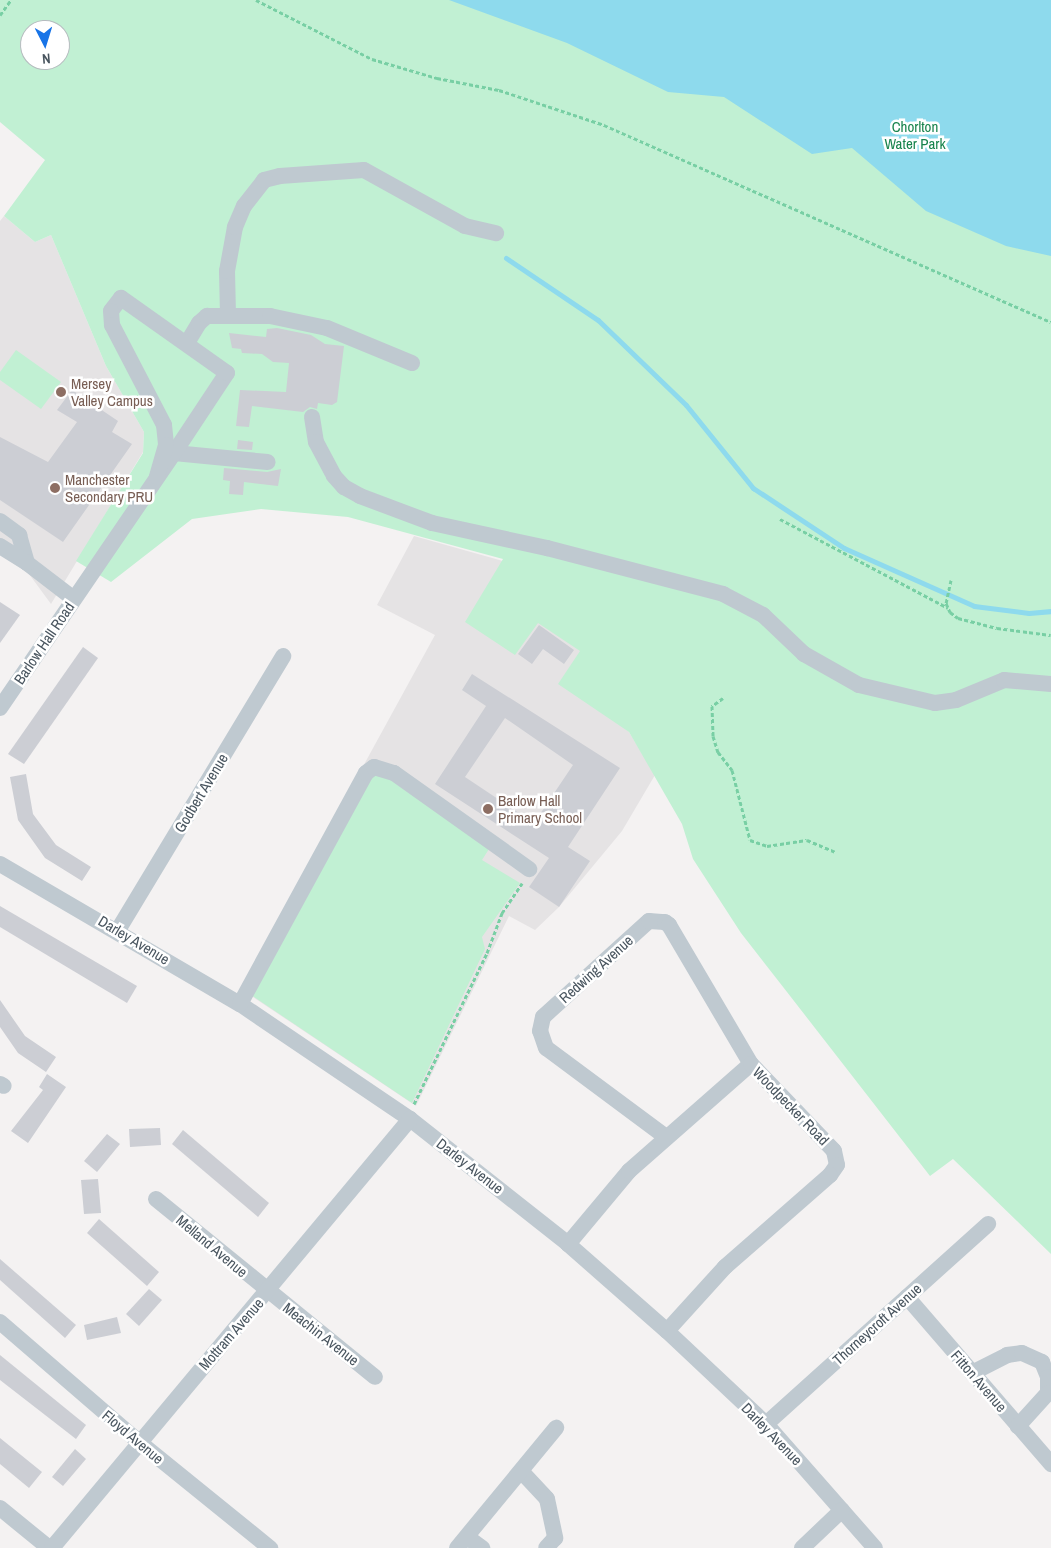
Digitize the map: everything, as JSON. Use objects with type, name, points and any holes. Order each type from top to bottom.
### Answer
[{"type":"street","points":[[228,314],[227,271],[235,227],[244,206],[264,180],[280,176],[364,170],[464,226],[496,233]]},
{"type":"street","points":[[157,477],[166,445],[164,425],[112,325],[111,311],[121,298],[187,343],[199,323],[208,316],[228,314],[288,318],[327,328],[412,363]]},
{"type":"street","name":"Barlow Hall Road","points":[[0,708],[227,373],[187,343]]},
{"type":"street","points":[[312,418],[316,442],[334,476],[344,487],[360,496],[432,523],[548,548],[723,594],[763,615],[804,654],[859,685],[935,702],[956,700],[1004,680],[1051,684]]},
{"type":"street","points":[[174,453],[268,462]]},
{"type":"street","points":[[0,521],[19,535],[27,563]]},
{"type":"street","points":[[0,546],[27,563],[74,599]]},
{"type":"street","name":"Godbert Avenue","points":[[118,930],[283,656]]},
{"type":"street","points":[[240,1004],[366,773],[374,766],[394,773],[528,873]]},
{"type":"street","name":"Darley Avenue","points":[[0,864],[118,930],[240,1004],[410,1119],[568,1244],[667,1331],[766,1424],[875,1548]]},
{"type":"street","name":"Redwing Avenue","points":[[666,1137],[546,1048],[540,1031],[543,1017],[649,922],[664,922],[669,925],[751,1064]]},
{"type":"street","name":"Woodpecker Road","points":[[568,1244],[629,1171],[751,1064],[834,1151],[837,1165],[830,1175],[725,1267],[667,1331]]},
{"type":"street","name":"Mottram Avenue","points":[[50,1548],[267,1292],[410,1119]]},
{"type":"street","name":"Melland Avenue","points":[[156,1199],[267,1292]]},
{"type":"street","name":"Thorneycroft Avenue","points":[[766,1424],[988,1224]]},
{"type":"street","name":"Meachin Avenue","points":[[267,1292],[375,1377]]},
{"type":"street","name":"Fitton Avenue","points":[[906,1297],[1051,1464]]},
{"type":"street","name":"Floyd Avenue","points":[[0,1322],[138,1442],[270,1548]]},
{"type":"street","points":[[972,1373],[990,1361],[1007,1355],[1022,1353],[1042,1362],[1048,1377],[1048,1393],[1018,1426]]},
{"type":"street","points":[[482,1548],[462,1542],[556,1428]]},
{"type":"street","points":[[521,1471],[547,1499],[554,1538],[546,1548]]},
{"type":"street","points":[[0,1508],[50,1548]]},
{"type":"street","points":[[802,1548],[842,1510]]},
{"type":"path","points":[[0,15],[11,0]]},
{"type":"path","points":[[256,0],[372,59],[437,78],[499,90],[604,125],[1051,322]]},
{"type":"path","points":[[780,518],[948,608],[958,618],[1051,635]]},
{"type":"path","points":[[948,608],[946,602],[951,580]]},
{"type":"path","points":[[723,698],[712,706],[713,736],[718,752],[732,770],[750,840],[767,846],[807,840],[835,852]]},
{"type":"path","points":[[410,1119],[502,913],[528,873]]},
{"type":"shaded area","name":"Mersey Valley Campus","points":[[4,216],[35,242],[51,235],[106,366],[144,432],[143,452],[51,604],[29,574],[0,554],[0,221]]},
{"type":"shaded area","name":"Barlow Hall Primary School","points":[[414,536],[648,602],[615,720],[629,732],[655,775],[622,831],[559,907],[535,930],[509,916],[416,1106],[241,989],[435,635],[377,605]]},
{"type":"green space","points":[[0,0],[1051,0],[1051,1254],[953,1159],[930,1176],[741,933],[693,859],[682,824],[629,732],[558,684],[580,651],[538,623],[515,655],[465,622],[503,559],[348,517],[261,509],[192,519],[111,582],[76,561],[143,453],[144,432],[106,366],[51,235],[35,242],[4,216],[45,160],[0,122]]},
{"type":"green space","points":[[16,350],[61,382],[41,409],[0,380],[0,372]]},
{"type":"green space","points":[[381,773],[489,849],[482,860],[520,883],[482,937],[485,949],[412,1103],[251,995],[371,776]]},
{"type":"water","name":"Chorlton Water Park","points":[[449,0],[1051,0],[1051,256],[1006,246],[926,211],[852,148],[812,154],[724,97],[668,92],[567,43]]},
{"type":"building","points":[[277,328],[311,335],[325,344],[344,346],[337,402],[332,405],[318,403],[317,409],[310,407],[303,412],[252,406],[249,427],[236,426],[240,390],[286,392],[289,363],[273,362],[262,354],[242,353],[241,349],[232,348],[229,333],[266,337],[267,329]]},
{"type":"building","points":[[72,390],[118,421],[112,432],[132,444],[63,542],[0,500],[0,437],[48,462],[77,422],[57,410]]},
{"type":"building","points":[[238,440],[253,442],[252,450],[237,449]]},
{"type":"building","points":[[224,468],[267,472],[281,469],[278,486],[244,482],[243,495],[229,494],[230,481],[223,480]]},
{"type":"building","points":[[0,602],[20,615],[0,643]]},
{"type":"building","points":[[539,625],[574,650],[564,664],[543,649],[532,664],[518,654]]},
{"type":"building","points":[[83,647],[98,658],[24,764],[8,754]]},
{"type":"building","points":[[472,674],[620,768],[568,847],[590,861],[559,907],[529,887],[549,858],[435,784],[486,706],[462,690]],"holes":[[[505,718],[573,765],[534,823],[465,777]]]},
{"type":"building","points":[[26,774],[33,814],[56,845],[91,867],[82,881],[45,858],[18,820],[10,777]]},
{"type":"building","points":[[0,906],[137,986],[127,1003],[0,927]]},
{"type":"building","points":[[0,1000],[25,1036],[56,1057],[46,1072],[18,1053],[0,1027]]},
{"type":"building","points":[[47,1074],[66,1087],[28,1143],[11,1131],[43,1090],[39,1087]]},
{"type":"building","points":[[160,1128],[161,1145],[130,1147],[129,1129]]},
{"type":"building","points":[[183,1130],[269,1203],[258,1217],[172,1144]]},
{"type":"building","points":[[107,1134],[120,1144],[97,1172],[84,1161]]},
{"type":"building","points":[[98,1179],[101,1213],[84,1214],[81,1180]]},
{"type":"building","points":[[99,1219],[159,1272],[147,1286],[87,1233]]},
{"type":"building","points":[[0,1259],[76,1325],[65,1338],[0,1280]]},
{"type":"building","points":[[149,1289],[162,1300],[139,1326],[126,1314]]},
{"type":"building","points":[[117,1317],[121,1333],[87,1340],[84,1325]]},
{"type":"building","points":[[0,1355],[86,1425],[76,1439],[0,1380]]},
{"type":"building","points":[[0,1438],[42,1472],[29,1488],[0,1464]]},
{"type":"building","points":[[75,1449],[86,1459],[63,1486],[52,1477]]},
{"type":"waterway","points":[[506,258],[598,320],[686,405],[753,488],[844,548],[974,606],[1029,613],[1051,611]]},
{"type":"place","name":"Mersey Valley Campus","points":[[61,392]]},
{"type":"place","name":"Manchester Secondary PRU","points":[[55,488]]},
{"type":"place","name":"Barlow Hall Primary School","points":[[488,809]]}]
